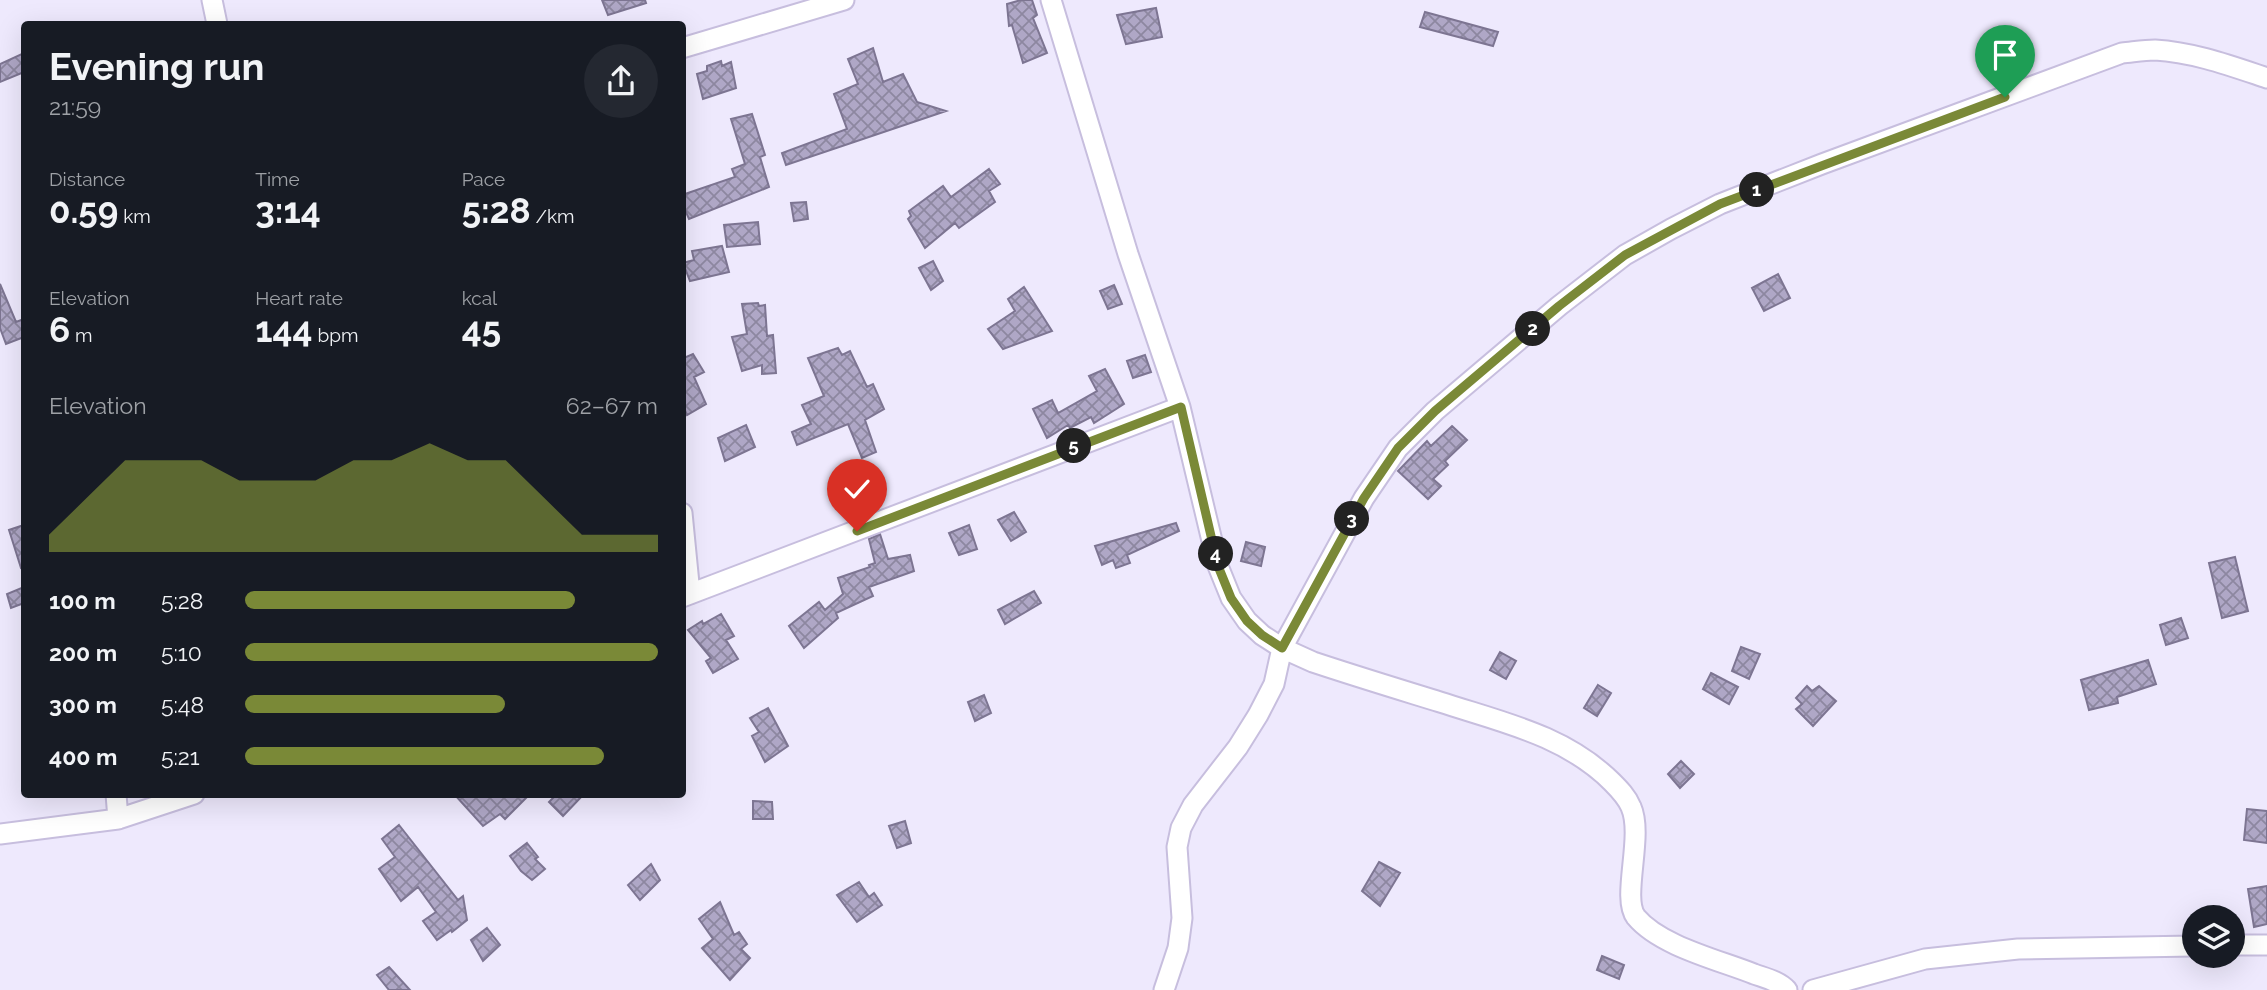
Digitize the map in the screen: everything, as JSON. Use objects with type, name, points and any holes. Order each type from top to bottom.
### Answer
[{"type":"street","points":[[212,0],[216,21]]},
{"type":"street","points":[[686,47],[845,0]]},
{"type":"street","points":[[1051,0],[1128,254],[1181,407],[1218,566],[1231,598],[1247,621],[1282,648],[1349,674],[1535,732],[1571,749],[1601,771],[1621,791],[1631,807],[1637,831],[1630,892],[1633,914],[1647,928],[1667,940],[1762,977],[1787,990]]},
{"type":"street","points":[[1164,990],[1178,948],[1182,918],[1177,855],[1181,828],[1193,804],[1238,747],[1258,715],[1274,684],[1282,648],[1364,498],[1398,448],[1435,411],[1559,306],[1637,248],[1720,204],[2122,53],[2155,50],[2185,55],[2221,63],[2267,79]]},
{"type":"street","points":[[686,596],[1181,407]]},
{"type":"street","points":[[116,798],[118,819]]},
{"type":"street","points":[[0,834],[118,819],[182,798]]},
{"type":"street","points":[[2245,945],[2267,945]]},
{"type":"street","points":[[1813,990],[1912,962],[2018,948],[2182,946]]},
{"type":"building","points":[[602,0],[645,0],[646,3],[608,15]]},
{"type":"building","points":[[1032,0],[1037,15],[1033,18],[1047,53],[1023,63],[1012,25],[1009,26],[1007,4]]},
{"type":"building","points":[[1156,8],[1162,37],[1126,44],[1117,15]]},
{"type":"building","points":[[1425,12],[1498,32],[1493,46],[1420,27]]},
{"type":"building","points":[[873,48],[883,82],[903,74],[917,102],[946,111],[786,165],[782,153],[847,129],[834,94],[858,84],[848,59]]},
{"type":"building","points":[[21,54],[21,73],[0,82],[0,64]]},
{"type":"building","points":[[721,61],[722,66],[731,62],[736,88],[703,99],[697,74],[707,71],[707,66]]},
{"type":"building","points":[[752,114],[765,155],[760,157],[769,187],[689,219],[686,212],[686,194],[735,177],[732,169],[745,164],[731,119]]},
{"type":"building","points":[[989,169],[1000,184],[989,191],[995,202],[959,228],[955,223],[925,248],[908,219],[911,216],[909,211],[943,186],[951,197]]},
{"type":"building","points":[[806,202],[808,219],[794,221],[791,203]]},
{"type":"building","points":[[758,222],[760,244],[727,247],[724,225]]},
{"type":"building","points":[[722,246],[729,272],[690,281],[686,262],[694,260],[692,251]]},
{"type":"building","points":[[933,261],[943,281],[931,290],[919,268]]},
{"type":"building","points":[[1778,274],[1790,298],[1764,311],[1752,288]]},
{"type":"building","points":[[0,284],[16,322],[21,320],[21,338],[6,344],[0,328]]},
{"type":"building","points":[[1114,285],[1122,304],[1108,309],[1100,291]]},
{"type":"building","points":[[1024,287],[1052,331],[1003,349],[988,329],[1015,311],[1008,299]]},
{"type":"building","points":[[758,303],[759,306],[765,305],[767,336],[773,335],[776,373],[762,374],[762,365],[742,371],[732,337],[747,334],[742,304]]},
{"type":"building","points":[[838,348],[842,355],[850,351],[867,387],[873,384],[884,409],[865,420],[876,452],[862,458],[848,424],[797,445],[792,432],[811,424],[802,405],[824,396],[808,358]]},
{"type":"building","points":[[693,354],[704,372],[694,377],[706,404],[687,415],[686,413],[686,357]]},
{"type":"building","points":[[1145,355],[1151,372],[1133,378],[1127,361]]},
{"type":"building","points":[[1105,369],[1124,404],[1094,423],[1091,417],[1070,428],[1068,425],[1047,438],[1033,409],[1052,400],[1058,413],[1097,391],[1089,376]]},
{"type":"building","points":[[746,425],[755,447],[725,461],[718,438]]},
{"type":"building","points":[[1452,426],[1467,440],[1445,461],[1448,465],[1433,479],[1441,486],[1428,499],[1398,471],[1427,441],[1431,446]]},
{"type":"building","points":[[1014,512],[1026,532],[1011,541],[998,520]]},
{"type":"building","points":[[1176,523],[1179,531],[1127,555],[1130,563],[1116,568],[1113,560],[1102,565],[1095,546]]},
{"type":"building","points":[[969,525],[977,549],[959,555],[949,533]]},
{"type":"building","points":[[21,526],[21,568],[9,530]]},
{"type":"building","points":[[880,534],[888,559],[910,555],[914,571],[869,587],[873,596],[836,613],[838,618],[804,648],[789,626],[819,602],[825,610],[843,594],[838,578],[875,563],[869,539]]},
{"type":"building","points":[[1246,542],[1265,547],[1261,566],[1241,561]]},
{"type":"building","points":[[2235,557],[2248,611],[2222,618],[2209,563]]},
{"type":"building","points":[[21,588],[21,604],[11,608],[7,594]]},
{"type":"building","points":[[1034,591],[1041,603],[1005,624],[998,610]]},
{"type":"building","points":[[721,614],[734,636],[726,640],[738,659],[713,673],[706,661],[711,658],[688,630]]},
{"type":"building","points":[[2181,618],[2188,638],[2166,645],[2160,625]]},
{"type":"building","points":[[1741,647],[1760,654],[1749,679],[1732,671]]},
{"type":"building","points":[[1500,652],[1516,661],[1506,679],[1490,670]]},
{"type":"building","points":[[2148,660],[2156,684],[2117,697],[2118,703],[2089,710],[2081,680]]},
{"type":"building","points":[[1711,673],[1738,687],[1729,704],[1703,689]]},
{"type":"building","points":[[1598,685],[1611,693],[1597,716],[1584,708]]},
{"type":"building","points":[[1807,686],[1812,691],[1819,686],[1836,701],[1813,726],[1796,709],[1802,704],[1796,698]]},
{"type":"building","points":[[984,695],[991,713],[975,721],[968,702]]},
{"type":"building","points":[[768,708],[788,746],[765,762],[752,736],[759,732],[750,718]]},
{"type":"building","points":[[1681,761],[1694,774],[1680,788],[1668,774]]},
{"type":"building","points":[[458,798],[526,798],[505,819],[500,814],[483,826]]},
{"type":"building","points":[[553,798],[580,798],[563,816],[549,802]]},
{"type":"building","points":[[753,801],[772,802],[773,819],[753,819]]},
{"type":"building","points":[[2247,809],[2267,811],[2267,843],[2244,840]]},
{"type":"building","points":[[905,821],[911,843],[897,848],[889,826]]},
{"type":"building","points":[[399,825],[458,900],[463,896],[467,920],[437,940],[423,921],[436,912],[418,887],[401,901],[379,869],[395,857],[382,839]]},
{"type":"building","points":[[527,843],[538,857],[535,859],[545,869],[532,880],[510,856]]},
{"type":"building","points":[[1379,862],[1400,873],[1380,906],[1362,891]]},
{"type":"building","points":[[651,864],[660,880],[640,900],[628,885]]},
{"type":"building","points":[[859,882],[869,897],[874,893],[882,905],[857,922],[837,895]]},
{"type":"building","points":[[2267,886],[2267,924],[2254,927],[2248,889]]},
{"type":"building","points":[[720,902],[734,935],[739,932],[747,944],[741,949],[750,958],[730,980],[702,948],[713,939],[699,919]]},
{"type":"building","points":[[487,928],[500,945],[483,961],[471,940]]},
{"type":"building","points":[[1602,956],[1624,965],[1619,979],[1597,970]]},
{"type":"building","points":[[389,967],[410,990],[389,990],[377,975]]},
{"type":"route","points":[[857,531],[1181,407],[1218,566],[1231,598],[1247,621],[1282,648],[1364,498],[1398,448],[1435,411],[1559,306],[1625,255],[1720,204],[2005,97]]}]
